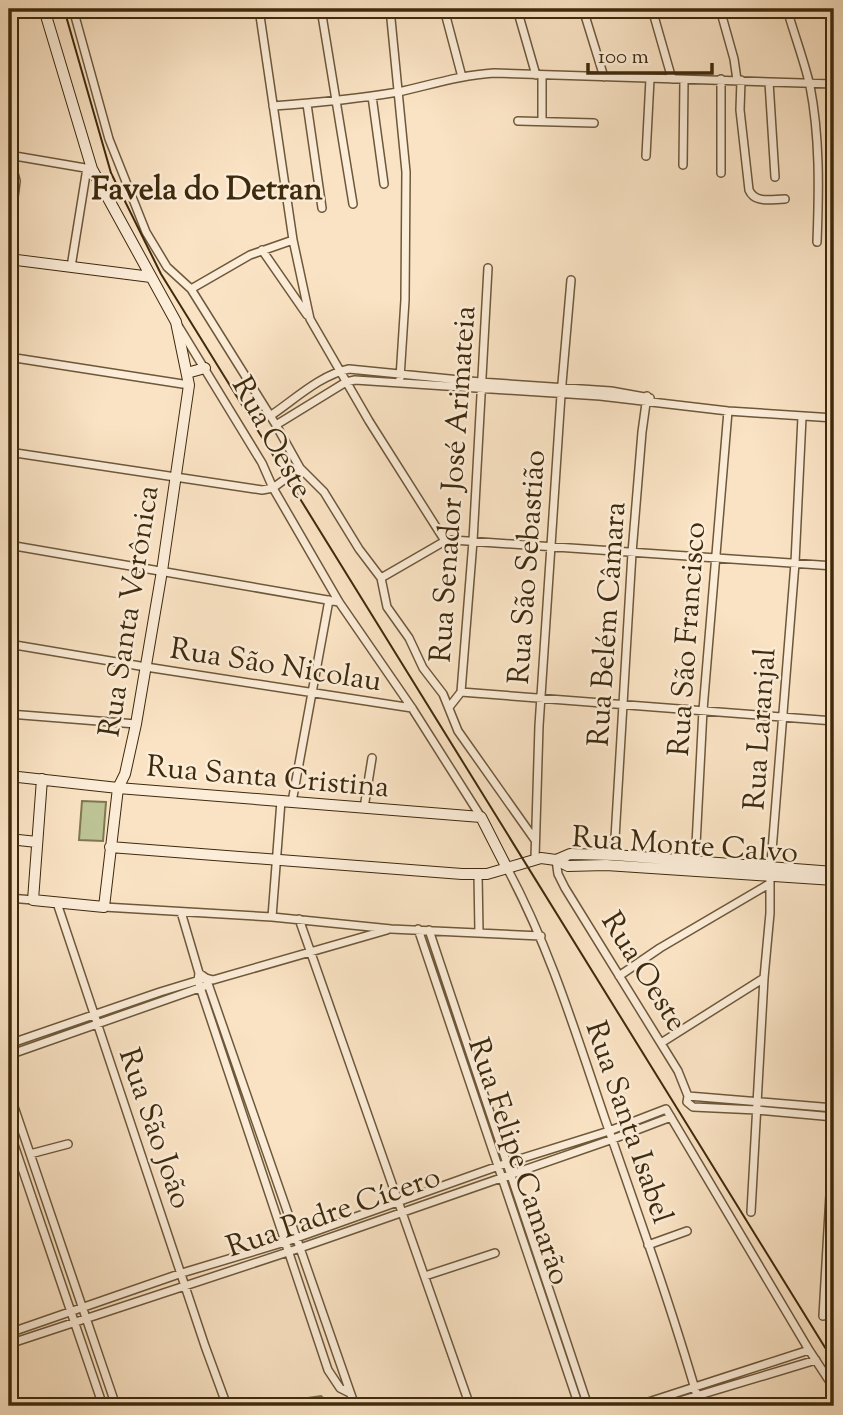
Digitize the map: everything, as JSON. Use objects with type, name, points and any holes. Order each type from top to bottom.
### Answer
[{"type":"main road","name":"Rua Oeste","points":[[44,9],[89,169],[176,322]]},
{"type":"main road","points":[[9,259],[151,277]]},
{"type":"main road","name":"Rua Santa Verônica","points":[[104,907],[118,788],[125,774],[146,667],[188,385],[176,322]]},
{"type":"main road","points":[[187,373],[205,368]]},
{"type":"main road","name":"Rua Santa Cristina","points":[[9,776],[118,788],[481,817]]},
{"type":"main road","points":[[42,779],[33,900],[104,907]]},
{"type":"main road","name":"Rua Oeste","points":[[481,817],[507,868]]},
{"type":"main road","points":[[9,839],[37,842]]},
{"type":"main road","points":[[110,847],[478,874],[536,858],[556,860]]},
{"type":"main road","name":"Rua Monte Calvo","points":[[556,860],[570,855],[614,855],[770,875],[834,880]]},
{"type":"main road","name":"Rua Monte Calvo","points":[[556,860],[568,866],[695,865]]},
{"type":"main road","name":"Rua Monte Calvo","points":[[770,875],[834,872]]},
{"type":"street","name":"Rua Oeste","points":[[73,9],[109,138],[138,216],[167,267],[191,289],[300,468],[324,492],[381,578],[390,612],[409,638],[422,668],[452,703],[458,731],[535,840]]},
{"type":"street","points":[[259,9],[293,240],[310,319]]},
{"type":"street","points":[[321,9],[353,204]]},
{"type":"street","points":[[390,9],[400,91],[406,186],[405,288],[399,383]]},
{"type":"street","points":[[444,9],[462,77]]},
{"type":"street","points":[[517,9],[539,75],[542,121]]},
{"type":"street","points":[[583,9],[604,77]]},
{"type":"street","points":[[653,9],[672,79]]},
{"type":"street","points":[[720,9],[739,80],[749,190],[758,200],[785,199]]},
{"type":"street","points":[[787,9],[809,83],[817,134],[817,242]]},
{"type":"street","points":[[273,107],[372,96],[494,73],[834,84]]},
{"type":"street","points":[[646,156],[650,79]]},
{"type":"street","points":[[721,79],[721,173]]},
{"type":"street","points":[[683,165],[684,80]]},
{"type":"street","points":[[769,82],[775,177]]},
{"type":"street","points":[[372,96],[384,184]]},
{"type":"street","points":[[307,104],[322,208]]},
{"type":"street","points":[[518,121],[594,123]]},
{"type":"street","points":[[9,237],[16,181],[9,155],[89,169],[71,267]]},
{"type":"street","points":[[191,289],[262,250],[293,240]]},
{"type":"street","points":[[262,250],[310,319],[339,371],[445,541]]},
{"type":"street","name":"Rua Senador José Arimateia","points":[[452,703],[461,692],[473,541],[488,268]]},
{"type":"street","name":"Rua São Sebastião","points":[[536,858],[540,700],[571,280]]},
{"type":"street","name":"Rua Oeste","points":[[176,322],[262,463],[273,488],[339,602],[412,708],[481,817]]},
{"type":"street","points":[[9,357],[188,385]]},
{"type":"street","points":[[270,416],[339,371],[359,369],[401,373],[480,386]]},
{"type":"street","points":[[276,425],[346,382],[366,380],[561,392],[646,399],[728,411],[834,418]]},
{"type":"street","name":"Rua Belém Câmara","points":[[614,855],[632,553],[646,399]]},
{"type":"street","name":"Rua São Francisco","points":[[695,865],[702,710],[728,411]]},
{"type":"street","name":"Rua Laranjal","points":[[751,1212],[770,913],[770,875],[795,563],[802,417]]},
{"type":"street","points":[[9,452],[262,490],[273,488],[300,468]]},
{"type":"street","points":[[381,578],[445,541],[834,566]]},
{"type":"street","points":[[9,545],[339,602]]},
{"type":"street","points":[[272,917],[276,860],[313,693],[329,600]]},
{"type":"street","name":"Rua São Nicolau","points":[[9,644],[412,708]]},
{"type":"street","points":[[461,692],[834,721]]},
{"type":"street","points":[[9,714],[136,724]]},
{"type":"street","points":[[363,808],[372,758]]},
{"type":"street","name":"Rua Oeste","points":[[556,860],[558,874],[565,888],[678,1071],[688,1096],[687,1102],[693,1107],[757,1106]]},
{"type":"street","name":"Rua Santa Isabel","points":[[507,868],[541,936],[611,1135],[697,1396]]},
{"type":"street","points":[[478,874],[479,932]]},
{"type":"street","points":[[619,976],[770,875]]},
{"type":"street","points":[[9,898],[33,900]]},
{"type":"street","name":"Rua São João","points":[[57,903],[228,1406]]},
{"type":"street","points":[[104,907],[299,919],[391,929],[541,936]]},
{"type":"street","points":[[181,912],[199,981],[328,1370],[340,1388],[350,1393]]},
{"type":"street","points":[[299,919],[470,1406]]},
{"type":"street","points":[[9,1044],[199,981],[210,981],[391,929]]},
{"type":"street","name":"Rua Felipe Camarão","points":[[418,929],[579,1406]]},
{"type":"street","name":"Rua Felipe Camarão","points":[[429,930],[588,1406]]},
{"type":"street","points":[[661,1043],[764,978]]},
{"type":"street","points":[[9,1055],[97,1024],[199,981],[210,981]]},
{"type":"street","points":[[210,981],[355,1406]]},
{"type":"street","points":[[9,1092],[116,1406]]},
{"type":"street","points":[[688,1096],[834,1117]]},
{"type":"street","points":[[757,1106],[834,1108]]},
{"type":"street","name":"Rua Padre Cícero","points":[[9,1333],[182,1273],[285,1242],[507,1163],[611,1135],[671,1117],[667,1109],[663,1110],[611,1135],[510,1174],[289,1252],[9,1344]]},
{"type":"street","points":[[671,1117],[834,1388]]},
{"type":"street","points":[[246,1124],[256,1121]]},
{"type":"street","points":[[823,1315],[834,1126]]},
{"type":"street","points":[[9,1130],[11,1145],[26,1180],[101,1406]]},
{"type":"street","points":[[30,1154],[68,1144]]},
{"type":"street","points":[[26,1180],[37,1176]]},
{"type":"street","points":[[648,1245],[687,1231]]},
{"type":"street","points":[[425,1276],[495,1253]]},
{"type":"street","points":[[824,1305],[834,1306]]},
{"type":"street","points":[[636,1406],[809,1350]]},
{"type":"street","points":[[663,1406],[816,1360]]},
{"type":"green space","points":[[82,801],[106,802],[103,841],[79,840]]},
{"type":"green space","points":[[321,1396],[332,1406],[284,1406],[294,1400]]},
{"type":"tram line","points":[[64,9],[111,173],[161,274],[834,1362]]},
{"type":"district","name":"Favela do Detran","points":[[207,188]]}]
